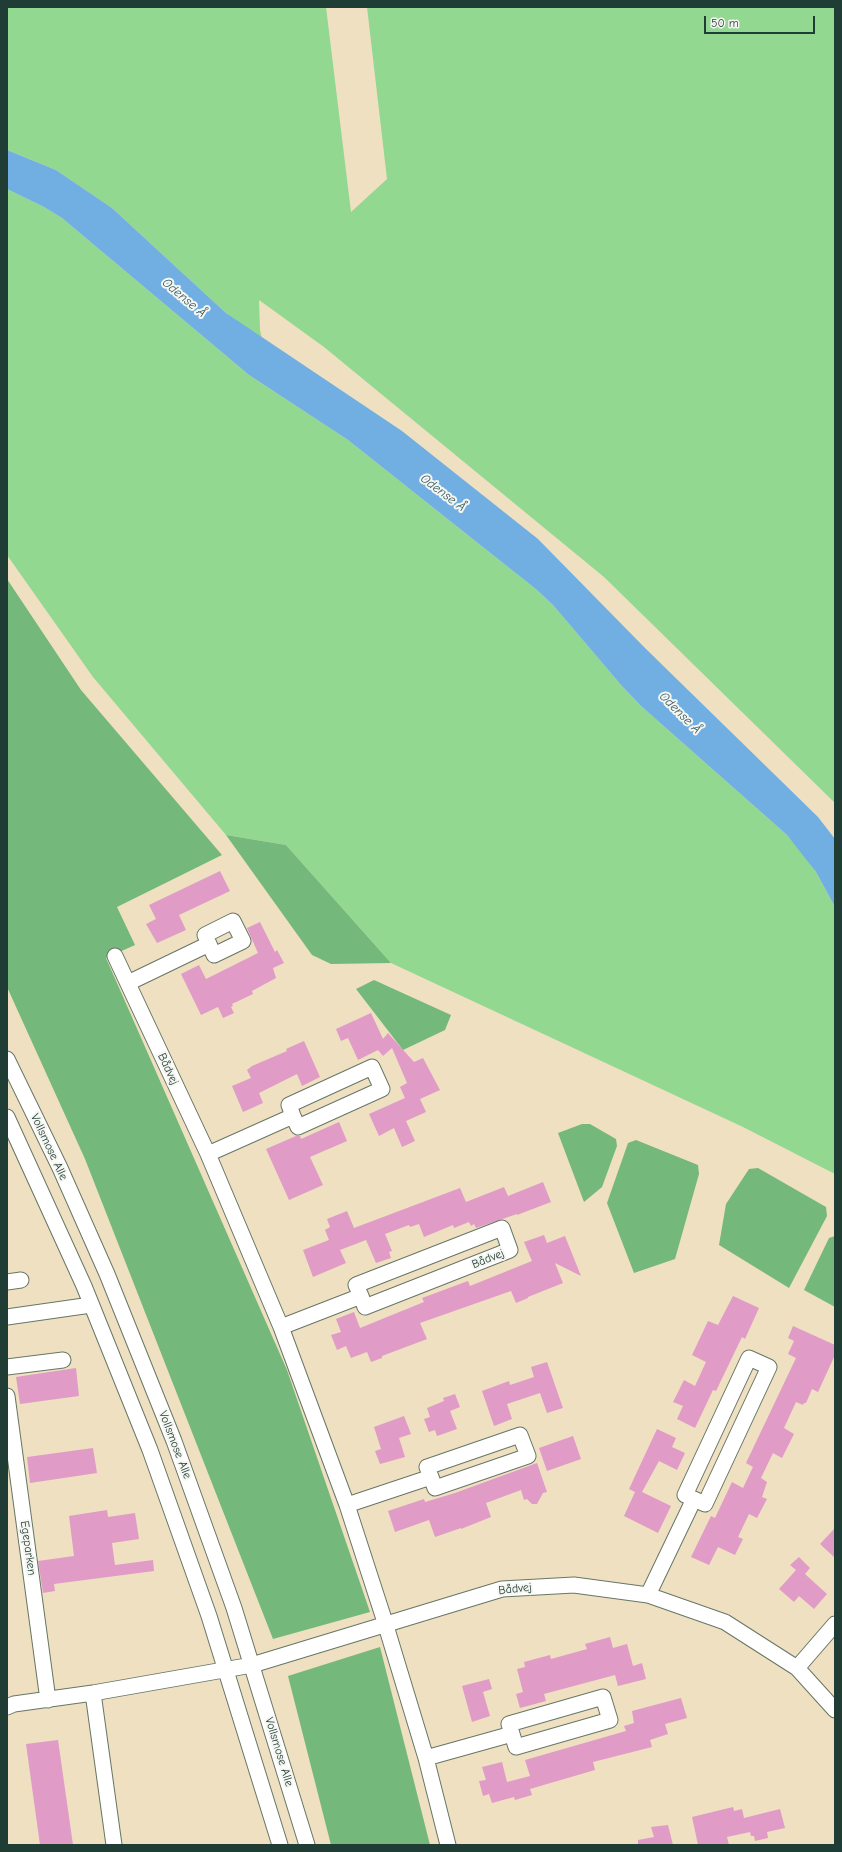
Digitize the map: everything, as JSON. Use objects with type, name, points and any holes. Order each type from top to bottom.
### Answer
[{"type":"street","points":[[128,983],[209,944]]},
{"type":"street","name":"Bådvej","points":[[115,956],[208,1154],[281,1327],[347,1505],[386,1625],[426,1758],[448,1845]]},
{"type":"street","name":"Vollsmose Alle","points":[[7,1059],[60,1168],[113,1289],[174,1441],[234,1608],[307,1845]]},
{"type":"street","points":[[372,1068],[382,1089],[298,1127],[293,1116],[289,1105],[372,1068]]},
{"type":"street","points":[[208,1154],[293,1116]]},
{"type":"street","name":"Vollsmose Alle","points":[[7,1117],[91,1305],[150,1450],[209,1616],[280,1845]]},
{"type":"street","name":"Bådvej","points":[[502,1228],[510,1250],[366,1307],[361,1296],[356,1285],[502,1228]]},
{"type":"street","points":[[281,1327],[361,1296]]},
{"type":"street","points":[[7,1317],[91,1305]]},
{"type":"street","points":[[749,1358],[769,1367],[705,1504],[694,1499],[684,1495],[749,1358]]},
{"type":"street","points":[[7,1367],[63,1360]]},
{"type":"street","name":"Egeparken","points":[[7,1396],[48,1700]]},
{"type":"street","points":[[520,1435],[528,1456],[435,1488],[431,1476],[427,1467],[520,1435]]},
{"type":"street","points":[[347,1505],[431,1476]]},
{"type":"street","points":[[648,1595],[694,1499]]},
{"type":"street","name":"Bådvej","points":[[252,1665],[502,1589],[574,1585],[648,1595],[725,1622],[797,1668],[835,1710]]},
{"type":"street","points":[[797,1668],[835,1624]]},
{"type":"street","points":[[7,1707],[14,1704],[93,1693],[252,1665]]},
{"type":"street","points":[[93,1693],[114,1845]]},
{"type":"street","points":[[603,1697],[610,1720],[516,1747],[512,1734],[509,1724],[603,1697]]},
{"type":"street","points":[[426,1758],[512,1734]]},
{"type":"green space","points":[[7,7],[326,7],[351,212],[387,179],[367,7],[835,7],[835,803],[604,577],[324,347],[259,300],[260,330],[262,339],[226,313],[112,208],[56,170],[7,150]]},
{"type":"green space","points":[[7,189],[44,207],[62,218],[249,375],[348,440],[537,590],[553,605],[621,685],[641,706],[787,835],[800,850],[816,872],[835,907],[835,1174],[743,1127],[391,963],[286,845],[226,835],[93,677],[7,555]]},
{"type":"green space","points":[[7,579],[81,690],[222,855],[117,907],[135,945],[106,958],[287,1370],[370,1612],[273,1639],[85,1159],[7,987]]},
{"type":"green space","points":[[226,835],[286,845],[391,963],[331,964],[312,955]]},
{"type":"green space","points":[[374,980],[451,1015],[445,1030],[403,1050],[356,989]]},
{"type":"green space","points":[[582,1124],[590,1124],[616,1139],[617,1146],[602,1187],[584,1202],[558,1133]]},
{"type":"green space","points":[[636,1140],[698,1165],[699,1174],[675,1259],[634,1273],[607,1203],[628,1143]]},
{"type":"green space","points":[[758,1168],[826,1207],[827,1216],[789,1288],[719,1245],[726,1204],[749,1169]]},
{"type":"green space","points":[[835,1236],[835,1307],[804,1290],[829,1238]]},
{"type":"green space","points":[[380,1647],[430,1845],[331,1845],[288,1676]]},
{"type":"water","name":"Odense Å","points":[[7,150],[56,170],[112,208],[226,313],[402,431],[538,539],[645,648],[818,817],[835,839],[835,907],[816,872],[787,835],[641,706],[621,685],[553,605],[537,590],[348,440],[249,375],[62,218],[44,207],[7,189]]},
{"type":"building","points":[[220,871],[230,891],[179,915],[186,930],[157,943],[146,924],[156,919],[149,905]]},
{"type":"building","points":[[260,922],[275,952],[277,950],[284,963],[273,968],[276,978],[252,991],[253,994],[232,1004],[233,1006],[231,1007],[234,1013],[223,1018],[218,1007],[201,1015],[181,974],[199,965],[206,979],[258,953],[247,928]]},
{"type":"building","points":[[371,1013],[383,1039],[388,1033],[414,1062],[423,1058],[440,1090],[420,1099],[426,1112],[406,1121],[415,1141],[402,1147],[394,1128],[379,1136],[369,1114],[405,1098],[400,1087],[407,1083],[392,1048],[383,1056],[378,1050],[358,1060],[348,1038],[341,1041],[336,1029]]},
{"type":"building","points":[[304,1041],[320,1077],[302,1086],[297,1074],[259,1093],[263,1103],[243,1112],[232,1086],[251,1078],[247,1070],[252,1066],[287,1051],[286,1049]]},
{"type":"building","points":[[339,1122],[347,1141],[310,1157],[323,1185],[289,1200],[266,1149],[296,1136],[300,1136],[301,1139]]},
{"type":"building","points":[[543,1182],[551,1202],[517,1215],[476,1228],[474,1224],[471,1226],[469,1222],[454,1228],[453,1225],[424,1237],[419,1224],[410,1227],[409,1225],[385,1234],[392,1251],[389,1252],[391,1258],[376,1263],[366,1240],[340,1250],[346,1263],[313,1277],[303,1250],[329,1240],[325,1230],[330,1227],[327,1219],[347,1211],[354,1228],[460,1188],[466,1202],[504,1187],[508,1196]]},
{"type":"building","points":[[544,1235],[547,1243],[565,1236],[581,1276],[555,1263],[563,1283],[516,1303],[511,1291],[420,1323],[427,1339],[382,1356],[382,1358],[371,1362],[367,1352],[351,1358],[346,1346],[337,1350],[331,1335],[341,1332],[336,1319],[354,1312],[360,1328],[424,1302],[422,1298],[468,1281],[470,1286],[532,1261],[524,1242]]},
{"type":"building","points":[[733,1296],[759,1308],[745,1339],[742,1337],[716,1391],[713,1390],[695,1428],[677,1419],[683,1406],[673,1402],[684,1380],[695,1386],[706,1362],[692,1355],[708,1321],[718,1325]]},
{"type":"building","points":[[793,1326],[835,1345],[835,1355],[818,1392],[812,1389],[806,1403],[803,1405],[796,1402],[784,1428],[794,1434],[782,1458],[773,1453],[761,1478],[767,1482],[762,1497],[767,1499],[757,1518],[749,1514],[738,1537],[743,1539],[735,1555],[718,1547],[709,1565],[691,1557],[711,1516],[715,1518],[732,1482],[743,1488],[753,1467],[746,1463],[796,1358],[788,1354],[794,1341],[788,1338]]},
{"type":"building","points":[[547,1362],[563,1408],[547,1413],[540,1393],[507,1404],[512,1419],[494,1426],[482,1391],[509,1381],[510,1385],[534,1377],[531,1367]]},
{"type":"building","points":[[76,1368],[79,1396],[20,1404],[16,1377]]},
{"type":"building","points":[[455,1394],[460,1407],[450,1411],[457,1429],[437,1436],[435,1430],[429,1432],[424,1419],[430,1417],[427,1408],[444,1401],[443,1398]]},
{"type":"building","points":[[404,1416],[411,1434],[399,1438],[405,1457],[380,1464],[375,1451],[381,1449],[374,1427]]},
{"type":"building","points":[[657,1429],[676,1438],[672,1447],[685,1453],[677,1470],[659,1461],[642,1492],[671,1506],[658,1533],[624,1516],[635,1492],[629,1489]]},
{"type":"building","points":[[573,1436],[581,1459],[547,1471],[539,1448]]},
{"type":"building","points":[[93,1448],[97,1473],[30,1483],[27,1457]]},
{"type":"building","points":[[537,1463],[547,1492],[543,1493],[537,1504],[532,1504],[527,1499],[524,1500],[521,1490],[486,1503],[491,1517],[461,1529],[435,1537],[429,1520],[395,1532],[388,1511],[424,1499],[425,1502],[455,1493]]},
{"type":"building","points":[[107,1510],[108,1517],[135,1513],[139,1539],[112,1543],[115,1565],[153,1560],[154,1571],[54,1584],[55,1591],[43,1593],[38,1561],[74,1556],[69,1516]]},
{"type":"building","points":[[835,1528],[835,1558],[820,1544]]},
{"type":"building","points":[[799,1557],[810,1568],[805,1574],[827,1594],[814,1609],[799,1596],[794,1602],[779,1589],[796,1570],[790,1565]]},
{"type":"building","points":[[610,1637],[613,1648],[627,1644],[633,1666],[642,1663],[646,1679],[618,1686],[615,1675],[544,1694],[546,1701],[520,1708],[516,1694],[523,1692],[517,1669],[525,1667],[524,1662],[550,1655],[551,1659],[587,1649],[585,1644]]},
{"type":"building","points":[[489,1679],[492,1689],[483,1692],[490,1716],[472,1722],[462,1686]]},
{"type":"building","points":[[681,1698],[687,1718],[665,1724],[668,1734],[650,1740],[652,1747],[593,1762],[595,1770],[530,1789],[532,1795],[515,1800],[514,1797],[492,1803],[489,1794],[483,1796],[479,1781],[486,1780],[482,1767],[502,1762],[507,1782],[530,1776],[525,1760],[626,1731],[624,1726],[634,1723],[632,1711]]},
{"type":"building","points":[[58,1740],[73,1845],[40,1845],[26,1744]]},
{"type":"building","points":[[733,1807],[734,1811],[742,1809],[744,1818],[780,1809],[785,1828],[767,1832],[768,1838],[755,1841],[754,1836],[751,1836],[750,1832],[727,1837],[729,1845],[698,1845],[692,1817]]},
{"type":"building","points":[[668,1825],[673,1845],[638,1845],[638,1840],[654,1837],[651,1827]]}]
